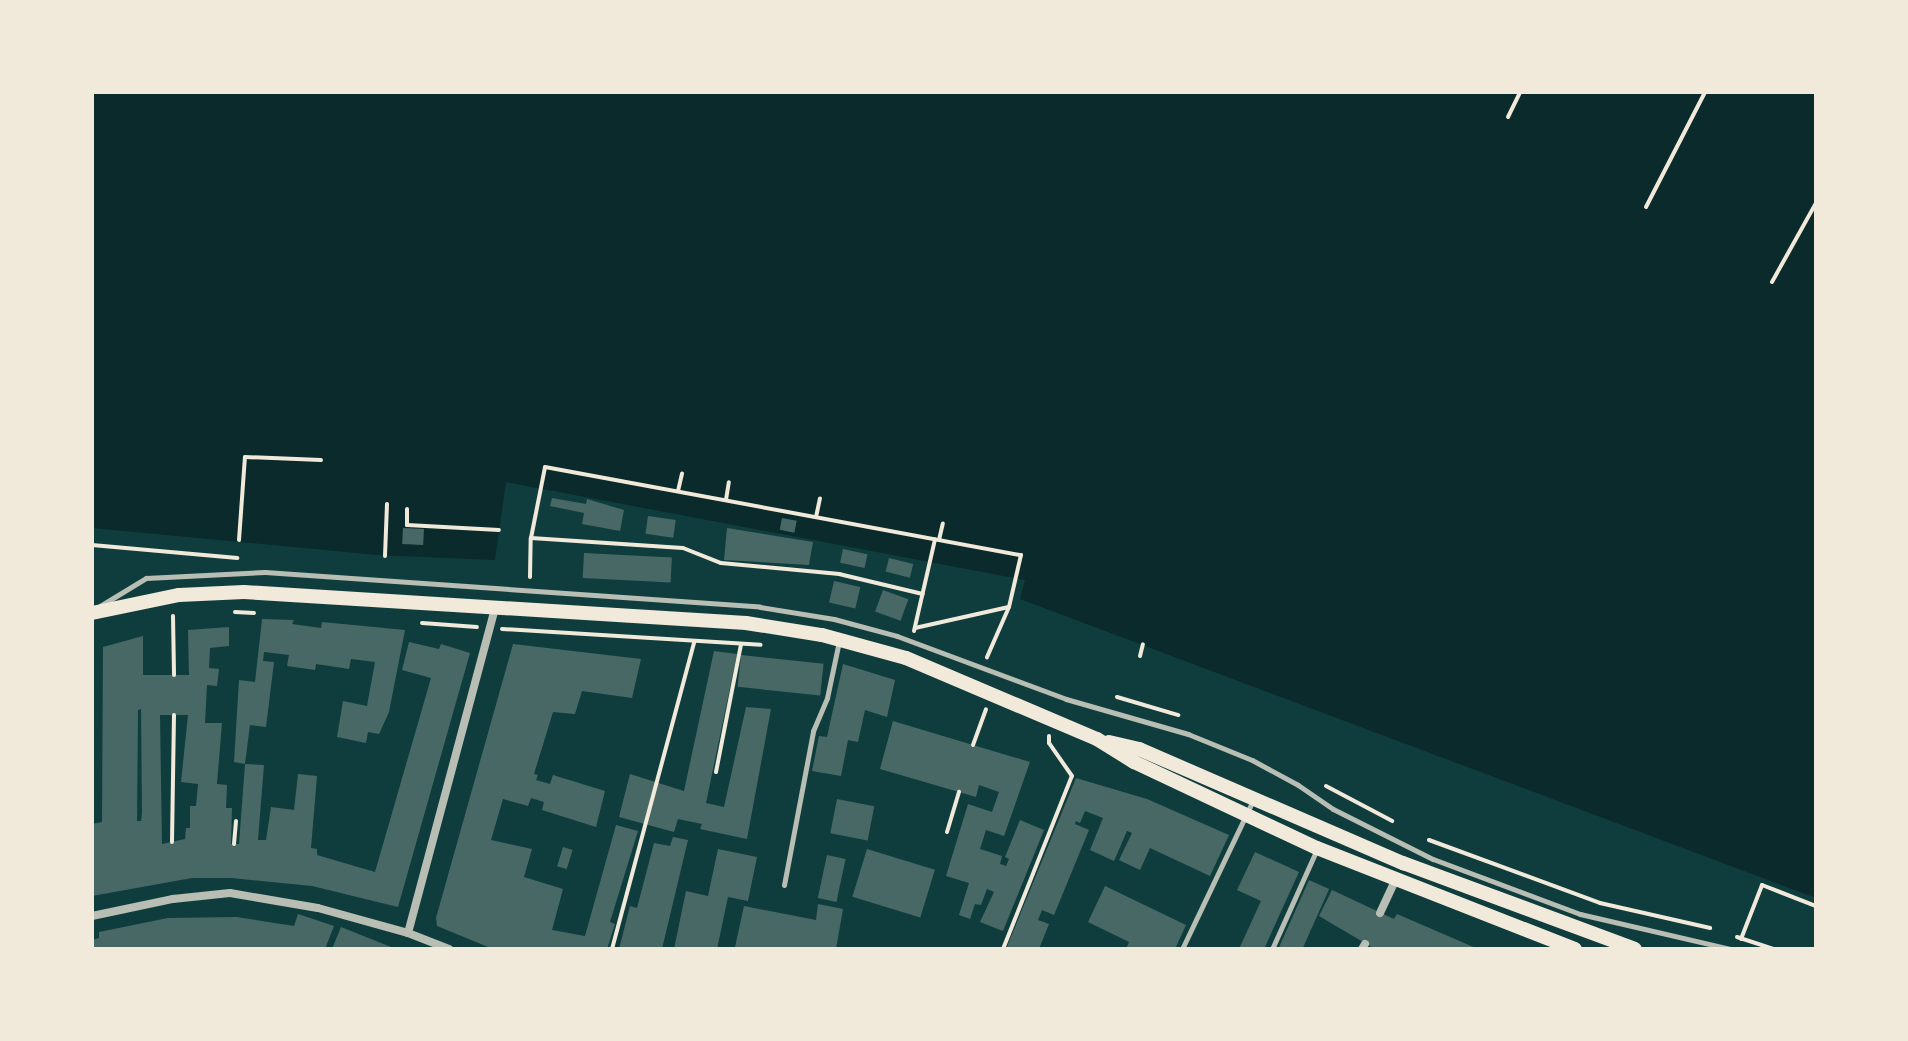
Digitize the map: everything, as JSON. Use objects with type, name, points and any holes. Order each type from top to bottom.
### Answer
[{"type":"main road","points":[[92,612],[179,595],[244,592],[746,623],[839,640],[906,658],[1097,739],[1134,762],[1317,848],[1575,949]]},
{"type":"main road","points":[[1097,739],[1139,749],[1403,863],[1635,949]]},
{"type":"street","points":[[408,933],[495,608]]},
{"type":"street","points":[[1380,913],[1395,881]]},
{"type":"street","points":[[92,916],[173,899],[230,893],[318,908],[408,933],[449,949]]},
{"type":"lane","points":[[92,612],[146,578],[171,574],[265,572],[760,607],[844,621],[911,641],[1066,699],[1188,734],[1252,760],[1298,785],[1333,809],[1433,859],[1567,909],[1730,949]]},
{"type":"lane","points":[[784,885],[813,731],[827,698],[839,640]]},
{"type":"lane","points":[[1182,949],[1253,798]]},
{"type":"lane","points":[[1272,949],[1317,848]]},
{"type":"path","points":[[1508,117],[1520,92]]},
{"type":"path","points":[[1646,207],[1705,92]]},
{"type":"path","points":[[1772,282],[1816,203]]},
{"type":"path","points":[[239,540],[245,457],[321,460]]},
{"type":"path","points":[[530,580],[531,538],[545,467],[1021,555],[1009,607],[988,655]]},
{"type":"path","points":[[678,491],[682,473]]},
{"type":"path","points":[[726,500],[729,482]]},
{"type":"path","points":[[816,517],[820,498]]},
{"type":"path","points":[[385,556],[387,504]]},
{"type":"path","points":[[407,509],[407,525],[499,530]]},
{"type":"path","points":[[943,523],[915,628],[1009,607]]},
{"type":"path","points":[[531,538],[683,548],[721,563],[839,574],[923,594]]},
{"type":"path","points":[[92,545],[185,555]]},
{"type":"path","points":[[230,612],[261,613]]},
{"type":"path","points":[[160,619],[186,614]]},
{"type":"path","points":[[173,616],[174,675]]},
{"type":"path","points":[[612,949],[699,620]]},
{"type":"path","points":[[409,622],[764,645]]},
{"type":"path","points":[[716,772],[741,644]]},
{"type":"path","points":[[1140,656],[1143,644]]},
{"type":"path","points":[[973,745],[992,695]]},
{"type":"path","points":[[172,842],[174,715]]},
{"type":"path","points":[[1003,949],[1072,776],[1048,738]]},
{"type":"path","points":[[947,832],[959,792]]},
{"type":"path","points":[[234,844],[236,821]]},
{"type":"path","points":[[1738,949],[1762,885],[1816,906]]},
{"type":"path","points":[[1741,938],[1774,949]]},
{"type":"water","points":[[92,92],[1816,92],[1816,898],[1020,599],[1025,580],[506,482],[495,560],[377,555],[92,528]]},
{"type":"building","points":[[552,498],[586,504],[587,499],[624,510],[620,531],[582,524],[584,513],[550,506]]},
{"type":"building","points":[[648,516],[676,520],[673,538],[645,534]]},
{"type":"building","points":[[782,518],[797,521],[794,533],[780,530]]},
{"type":"building","points":[[403,528],[424,529],[423,545],[402,544]]},
{"type":"building","points":[[727,528],[813,542],[809,565],[724,560]]},
{"type":"building","points":[[843,549],[867,554],[865,568],[840,563]]},
{"type":"building","points":[[584,553],[672,558],[671,583],[583,578]]},
{"type":"building","points":[[889,558],[913,564],[910,578],[886,572]]},
{"type":"building","points":[[834,581],[860,587],[855,609],[829,602]]},
{"type":"building","points":[[883,590],[908,599],[901,621],[875,612]]},
{"type":"building","points":[[262,619],[294,620],[292,624],[321,628],[322,622],[405,630],[389,712],[379,734],[368,732],[366,743],[337,737],[343,701],[367,706],[375,662],[351,659],[349,669],[316,664],[315,670],[287,666],[289,655],[264,652],[263,661],[274,662],[266,727],[250,725],[245,764],[234,762],[239,680],[255,682]]},
{"type":"building","points":[[229,627],[229,646],[210,648],[209,668],[219,669],[217,686],[207,685],[205,723],[222,723],[217,784],[227,785],[226,808],[232,808],[231,844],[239,844],[245,764],[264,765],[258,840],[266,840],[271,807],[294,810],[298,774],[317,776],[311,848],[317,849],[317,855],[375,872],[431,678],[402,670],[409,642],[439,649],[441,644],[470,653],[398,907],[312,886],[231,878],[192,878],[92,896],[92,824],[102,822],[103,647],[143,636],[143,675],[189,675],[188,630]],"holes":[[[141,709],[142,813],[141,821],[137,821],[138,710]],[[160,715],[188,715],[181,782],[198,784],[196,806],[190,806],[190,828],[186,828],[185,839],[162,844]]]},
{"type":"building","points":[[513,644],[641,659],[632,698],[582,691],[575,714],[553,712],[534,774],[538,775],[536,780],[550,784],[553,775],[605,791],[596,827],[542,810],[544,802],[531,798],[528,806],[503,799],[491,840],[532,849],[524,877],[563,889],[552,930],[585,936],[616,825],[638,831],[610,922],[615,924],[607,949],[493,949],[437,926],[436,918]]},
{"type":"building","points":[[714,651],[737,654],[706,803],[724,807],[746,707],[771,709],[747,839],[700,829],[702,824],[678,819],[674,832],[619,817],[630,774],[684,791]]},
{"type":"building","points":[[741,655],[824,664],[820,696],[738,687]]},
{"type":"building","points":[[843,664],[895,680],[887,717],[865,710],[858,742],[848,740],[841,776],[812,771],[819,736],[827,737]]},
{"type":"building","points":[[893,721],[1030,762],[1004,836],[986,830],[980,849],[1002,856],[1000,864],[1006,866],[1009,859],[1005,857],[1020,820],[1044,830],[1003,931],[980,922],[994,892],[987,889],[981,905],[975,904],[970,919],[959,915],[969,883],[946,876],[968,804],[992,812],[999,792],[979,785],[976,797],[880,769]]},
{"type":"building","points":[[1076,778],[1147,799],[1229,835],[1210,876],[1150,848],[1140,870],[1119,860],[1132,833],[1127,831],[1114,861],[1090,850],[1103,818],[1085,811],[1080,823],[1076,821],[1075,824],[1089,830],[1054,915],[1042,910],[1038,920],[1049,924],[1039,949],[1006,949]]},
{"type":"building","points":[[837,799],[874,806],[868,841],[830,833]]},
{"type":"building","points":[[673,837],[688,840],[662,949],[619,949],[630,906],[637,908],[654,843],[670,846]]},
{"type":"building","points":[[563,847],[573,850],[567,869],[557,866]]},
{"type":"building","points":[[718,849],[757,857],[748,901],[728,897],[717,949],[674,949],[686,891],[708,896]]},
{"type":"building","points":[[867,849],[935,870],[920,918],[852,897]]},
{"type":"building","points":[[1255,852],[1299,872],[1264,949],[1239,949],[1261,901],[1237,890]]},
{"type":"building","points":[[827,855],[846,859],[836,902],[818,898]]},
{"type":"building","points":[[1309,880],[1329,889],[1302,949],[1278,949]]},
{"type":"building","points":[[1105,886],[1186,925],[1175,949],[1126,949],[1129,942],[1088,922]]},
{"type":"building","points":[[1332,890],[1394,919],[1397,914],[1478,949],[1375,949],[1319,916]]},
{"type":"building","points":[[818,904],[843,909],[836,949],[735,947],[744,906],[816,920]]},
{"type":"building","points":[[298,914],[334,926],[325,949],[92,949],[92,940],[99,938],[99,932],[168,918],[237,917],[294,926]]},
{"type":"building","points":[[341,927],[396,949],[332,949]]}]
